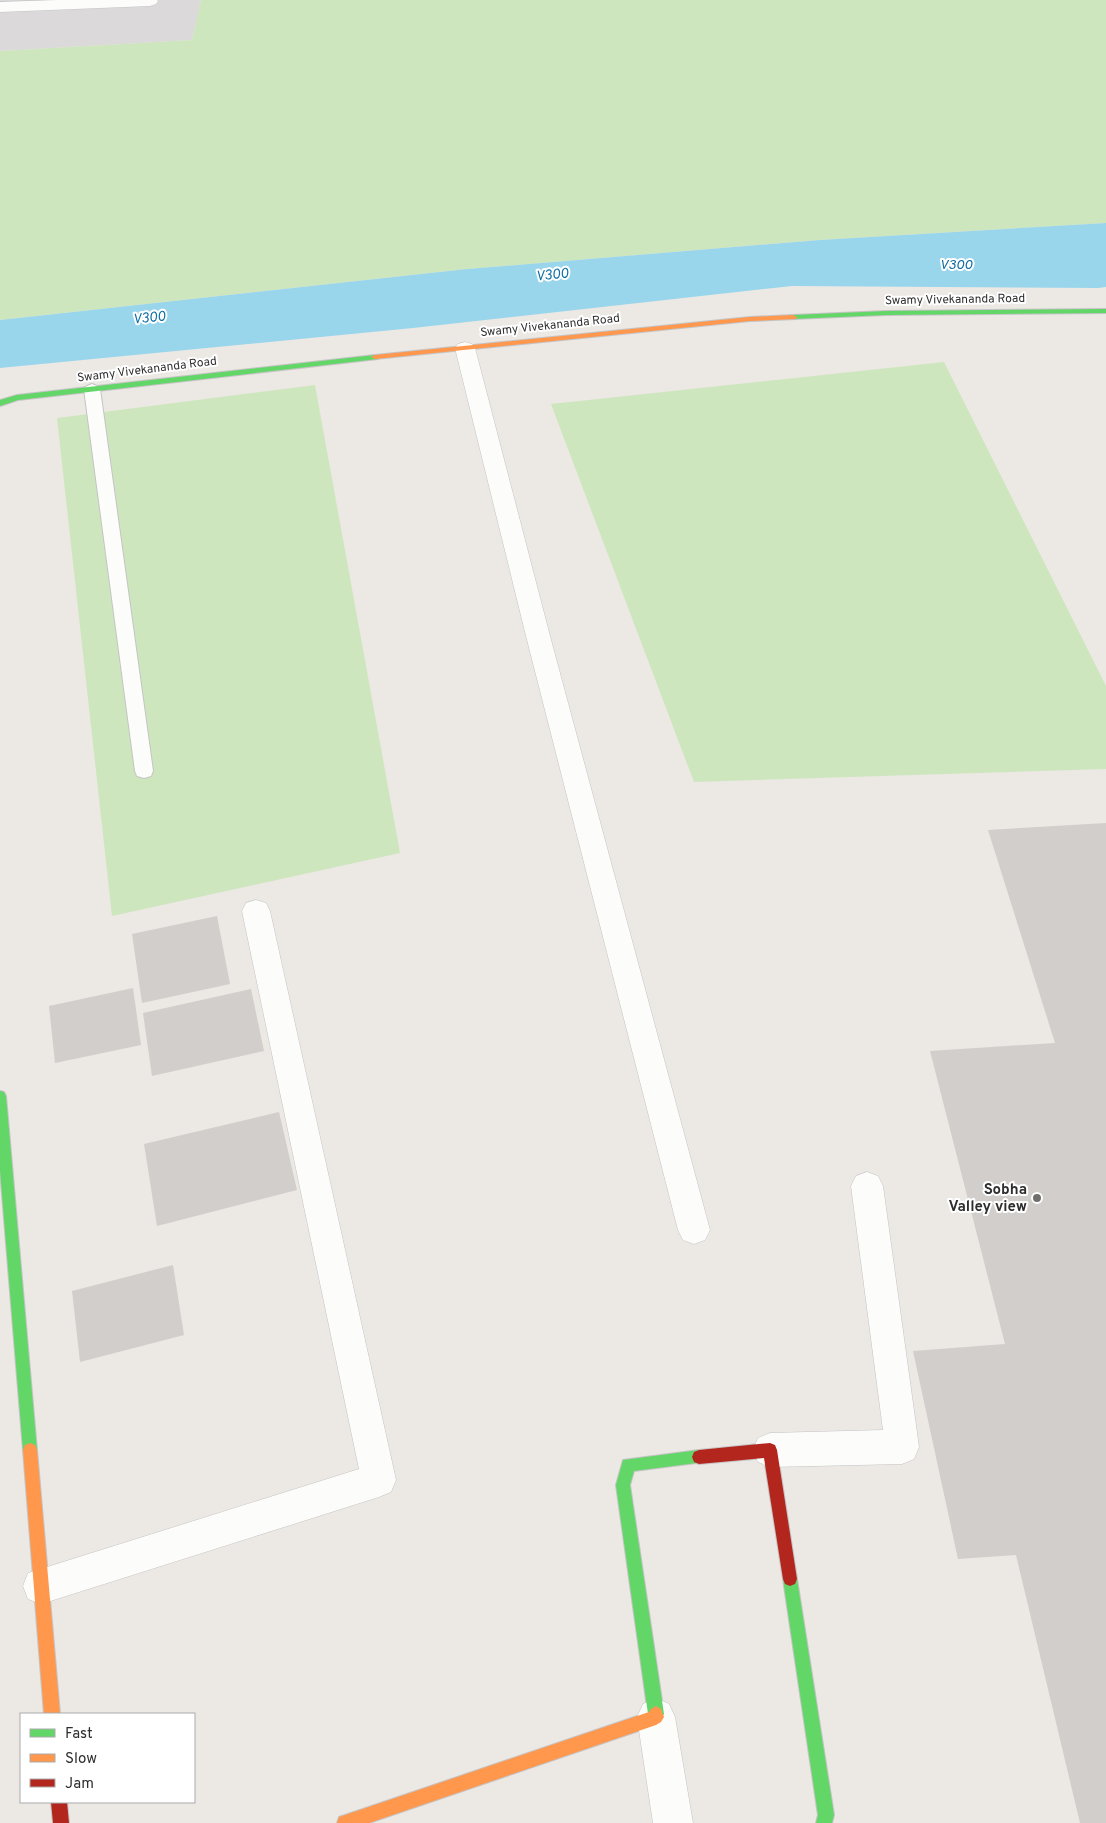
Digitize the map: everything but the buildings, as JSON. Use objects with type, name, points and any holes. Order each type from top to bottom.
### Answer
[{"type":"street","points":[[0,7],[150,1]]},
{"type":"street","name":"Swamy Vivekananda Road","points":[[0,402],[92,389],[750,319],[886,313],[1106,311]]},
{"type":"street","points":[[464,348],[540,646],[694,1230]]},
{"type":"street","points":[[41,1586],[379,1480],[256,911]]},
{"type":"street","points":[[0,1096],[9,1311],[41,1586],[52,1713]]},
{"type":"street","points":[[672,1823],[622,1485],[628,1465],[770,1450],[902,1447],[867,1186]]},
{"type":"street","points":[[770,1450],[826,1815],[824,1823]]},
{"type":"street","points":[[345,1823],[656,1717]]},
{"type":"street","points":[[59,1803],[61,1823]]},
{"type":"lane","points":[[92,389],[144,771]]},
{"type":"shaded area","points":[[0,0],[201,0],[192,40],[0,51]]},
{"type":"green space","points":[[201,0],[1106,0],[1106,223],[820,240],[467,269],[0,320],[0,51],[192,40]]},
{"type":"green space","points":[[944,362],[1106,686],[1106,769],[694,782],[551,404]]},
{"type":"green space","points":[[315,385],[400,853],[112,916],[57,418]]},
{"type":"water","name":"V300","points":[[1106,223],[1106,287],[792,286],[413,328],[0,368],[0,320],[467,269],[820,240]]},
{"type":"traffic: fast","points":[[793,317],[886,313],[1106,311]]},
{"type":"traffic: fast","points":[[0,403],[17,398],[375,357]]},
{"type":"traffic: fast","points":[[0,1096],[30,1450]]},
{"type":"traffic: fast","points":[[656,1714],[623,1485],[628,1465],[699,1457]]},
{"type":"traffic: fast","points":[[790,1579],[826,1815],[824,1823]]},
{"type":"traffic: slow","points":[[375,357],[750,319],[793,317]]},
{"type":"traffic: slow","points":[[30,1450],[52,1713]]},
{"type":"traffic: slow","points":[[345,1823],[656,1717],[656,1714]]},
{"type":"traffic: jam","points":[[699,1457],[770,1450],[790,1579]]},
{"type":"traffic: jam","points":[[59,1803],[61,1823]]},
{"type":"place","name":"Sobha Valley view","points":[[1037,1198]]}]
